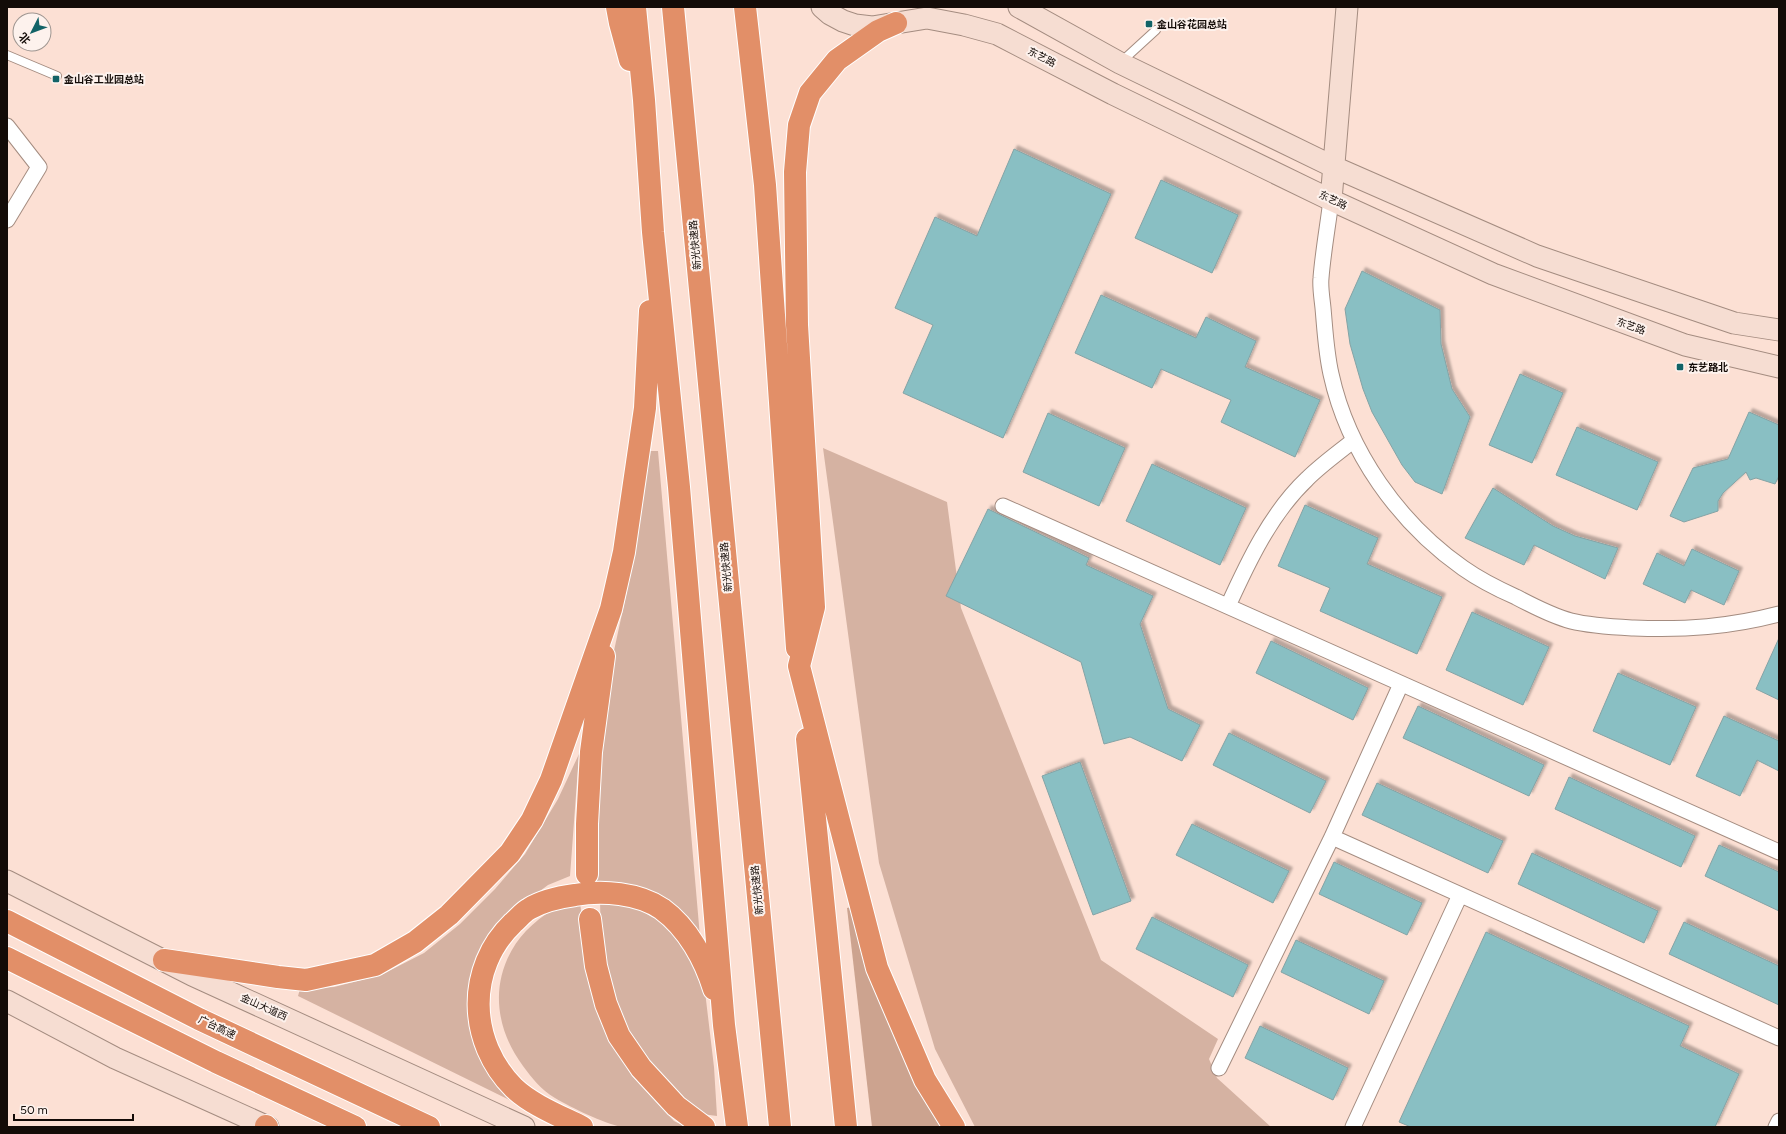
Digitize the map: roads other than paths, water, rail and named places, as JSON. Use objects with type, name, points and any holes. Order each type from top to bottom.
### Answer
[{"type":"highway","points":[[617,7],[620,23],[644,108]]},
{"type":"highway","points":[[635,7],[653,232],[678,479],[724,1025],[737,1126]]},
{"type":"highway","name":"新光快速路","points":[[672,7],[780,1127]]},
{"type":"highway","points":[[745,7],[765,185],[799,666],[846,1127]]},
{"type":"highway","points":[[896,23],[878,31],[837,60],[810,93],[799,125],[796,172],[797,325],[814,607],[799,666],[877,968],[924,1080],[954,1127]]},
{"type":"highway","points":[[587,874],[587,824],[591,752],[611,609],[624,552],[646,408],[653,232]]},
{"type":"highway","points":[[164,960],[306,980],[375,966],[415,942],[444,920],[510,853],[532,820],[551,780],[611,609]]},
{"type":"highway","points":[[582,1127],[532,1101],[515,1088],[497,1068],[482,1036],[478,1006],[484,966],[503,933],[528,909],[557,898],[586,893],[612,894],[642,899],[662,909],[677,923],[696,946],[708,970],[724,1025]]},
{"type":"highway","points":[[590,919],[596,966],[606,1004],[619,1036],[641,1068],[676,1106],[704,1127]]},
{"type":"highway","name":"广台高速","points":[[7,921],[199,1019],[429,1127]]},
{"type":"highway","points":[[7,958],[216,1062],[355,1127]]},
{"type":"street","name":"东艺路","points":[[822,7],[830,14],[855,25],[872,27],[927,18],[964,25],[997,34],[1113,94],[1331,200],[1500,277],[1684,346],[1779,367]]},
{"type":"street","points":[[1019,7],[1120,63],[1334,167],[1537,256],[1734,324],[1779,330]]},
{"type":"street","points":[[1347,7],[1331,200],[1321,280],[1326,346],[1332,376],[1354,440],[1384,490],[1409,521],[1435,546],[1464,569],[1536,608],[1571,621],[1613,627],[1659,629],[1706,628],[1747,622],[1779,614]]},
{"type":"street","points":[[7,126],[39,167],[7,220]]},
{"type":"street","points":[[1228,606],[1253,552],[1286,504],[1306,479],[1354,440]]},
{"type":"street","points":[[1003,506],[1779,852]]},
{"type":"street","points":[[1219,1068],[1332,837],[1401,684]]},
{"type":"street","points":[[1332,837],[1779,1038]]},
{"type":"street","name":"金山大道西","points":[[7,881],[164,960],[524,1127]]},
{"type":"street","points":[[1353,1127],[1460,895]]},
{"type":"street","points":[[7,1001],[116,1058],[267,1127]]},
{"type":"street","points":[[1776,1127],[1779,1121]]},
{"type":"lane","points":[[1120,63],[1156,30]]},
{"type":"lane","points":[[7,55],[57,76]]},
{"type":"place","name":"金山谷花园总站","points":[[1149,24]]},
{"type":"place","name":"金山谷工业园总站","points":[[56,79]]},
{"type":"place","name":"东艺路北","points":[[1680,367]]}]
